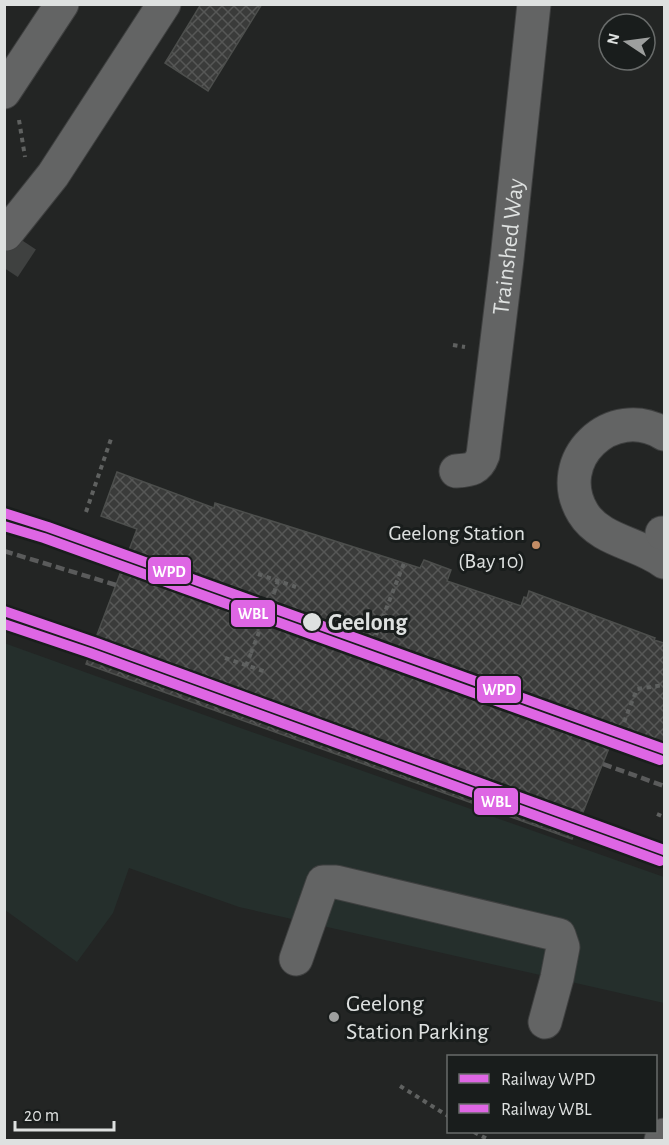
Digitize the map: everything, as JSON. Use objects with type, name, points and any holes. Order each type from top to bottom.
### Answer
[{"type":"street","points":[[17,232],[164,4]]},
{"type":"street","name":"Trainshed Way","points":[[456,471],[472,469],[480,463],[483,455],[507,259],[534,4]]},
{"type":"street","points":[[4,92],[61,6]]},
{"type":"street","points":[[655,541],[597,528],[583,512],[575,492],[575,480],[579,459],[591,441],[609,429],[620,425],[641,424],[664,433]]},
{"type":"street","points":[[296,959],[323,882],[336,882],[559,935],[563,947],[545,1022]]},
{"type":"street","points":[[661,1140],[664,1135]]},
{"type":"path","points":[[86,512],[112,436]]},
{"type":"path","points":[[376,635],[404,563]]},
{"type":"path","points":[[258,574],[296,586]]},
{"type":"path","points":[[246,666],[278,581]]},
{"type":"path","points":[[225,658],[266,672]]},
{"type":"path","points":[[624,722],[637,689],[664,685]]},
{"type":"path","points":[[657,814],[664,817]]},
{"type":"path","points":[[400,1086],[447,1115]]},
{"type":"shaded area","points":[[4,643],[664,877],[664,1003],[239,907],[129,868],[113,913],[77,962],[5,910]]},
{"type":"building","points":[[201,4],[262,4],[208,91],[165,63]]},
{"type":"building","points":[[117,472],[214,508],[215,503],[420,568],[424,560],[451,570],[447,581],[521,606],[529,591],[655,638],[654,640],[664,643],[664,746],[616,731],[572,839],[86,664],[137,529],[101,516]]},
{"type":"tunnel","points":[[4,268],[29,230]]},
{"type":"railway","points":[[4,551],[116,585]]},
{"type":"railway","points":[[603,764],[664,786]]},
{"type":"rail line","name":"WPD","points":[[4,513],[664,749]]},
{"type":"rail line","name":"WBL","points":[[4,526],[44,538],[660,760]]},
{"type":"rail line","name":"WPD","points":[[4,611],[664,850]]},
{"type":"rail line","name":"WBL","points":[[4,624],[90,653],[660,861]]},
{"type":"place","name":"Geelong Station (Bay 10)","points":[[536,545]]},
{"type":"place","name":"Geelong","points":[[312,622]]},
{"type":"place","name":"Geelong Station Parking","points":[[334,1017]]}]
